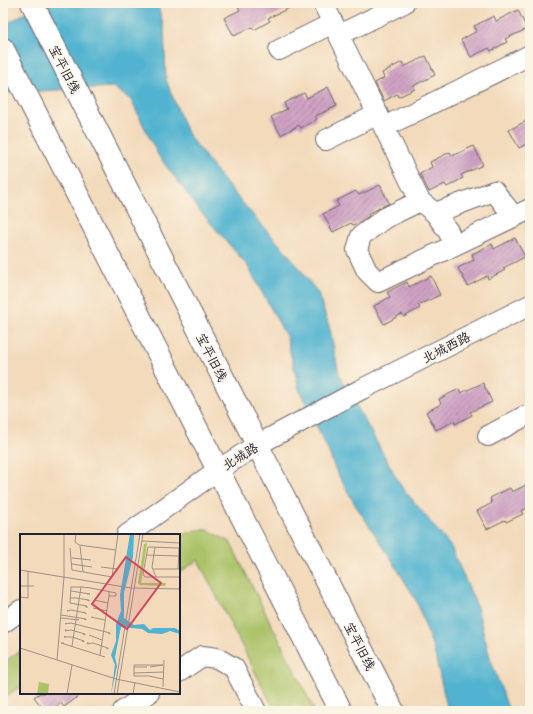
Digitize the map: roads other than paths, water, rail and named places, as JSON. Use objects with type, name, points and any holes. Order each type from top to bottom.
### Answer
[{"type":"main road","name":"宝平旧线","points":[[32,3],[394,711]]},
{"type":"main road","points":[[3,49],[341,711]]},
{"type":"street","points":[[324,3],[381,121],[428,207],[448,231],[455,245]]},
{"type":"street","points":[[279,50],[404,3]]},
{"type":"street","points":[[326,140],[381,121],[530,55]]},
{"type":"street","points":[[494,191],[522,213],[378,282],[366,271],[357,250],[360,236],[385,218],[494,191]]},
{"type":"street","name":"北城西路","points":[[362,389],[530,305]]},
{"type":"street","name":"北城路","points":[[128,534],[218,470],[257,445],[362,389]]},
{"type":"street","points":[[488,436],[528,419]]},
{"type":"street","points":[[3,623],[20,611]]},
{"type":"street","points":[[180,671],[202,656],[217,658],[234,668],[256,711]]},
{"type":"street","points":[[123,711],[148,694]]},
{"type":"water","points":[[42,3],[157,3],[164,27],[166,80],[187,133],[224,181],[290,256],[318,293],[330,329],[339,374],[401,486],[451,547],[477,607],[490,658],[509,711],[448,711],[434,651],[417,602],[392,560],[356,506],[336,471],[328,450],[299,389],[287,338],[247,265],[200,211],[158,155],[131,100],[113,87],[3,93],[3,26]]}]
